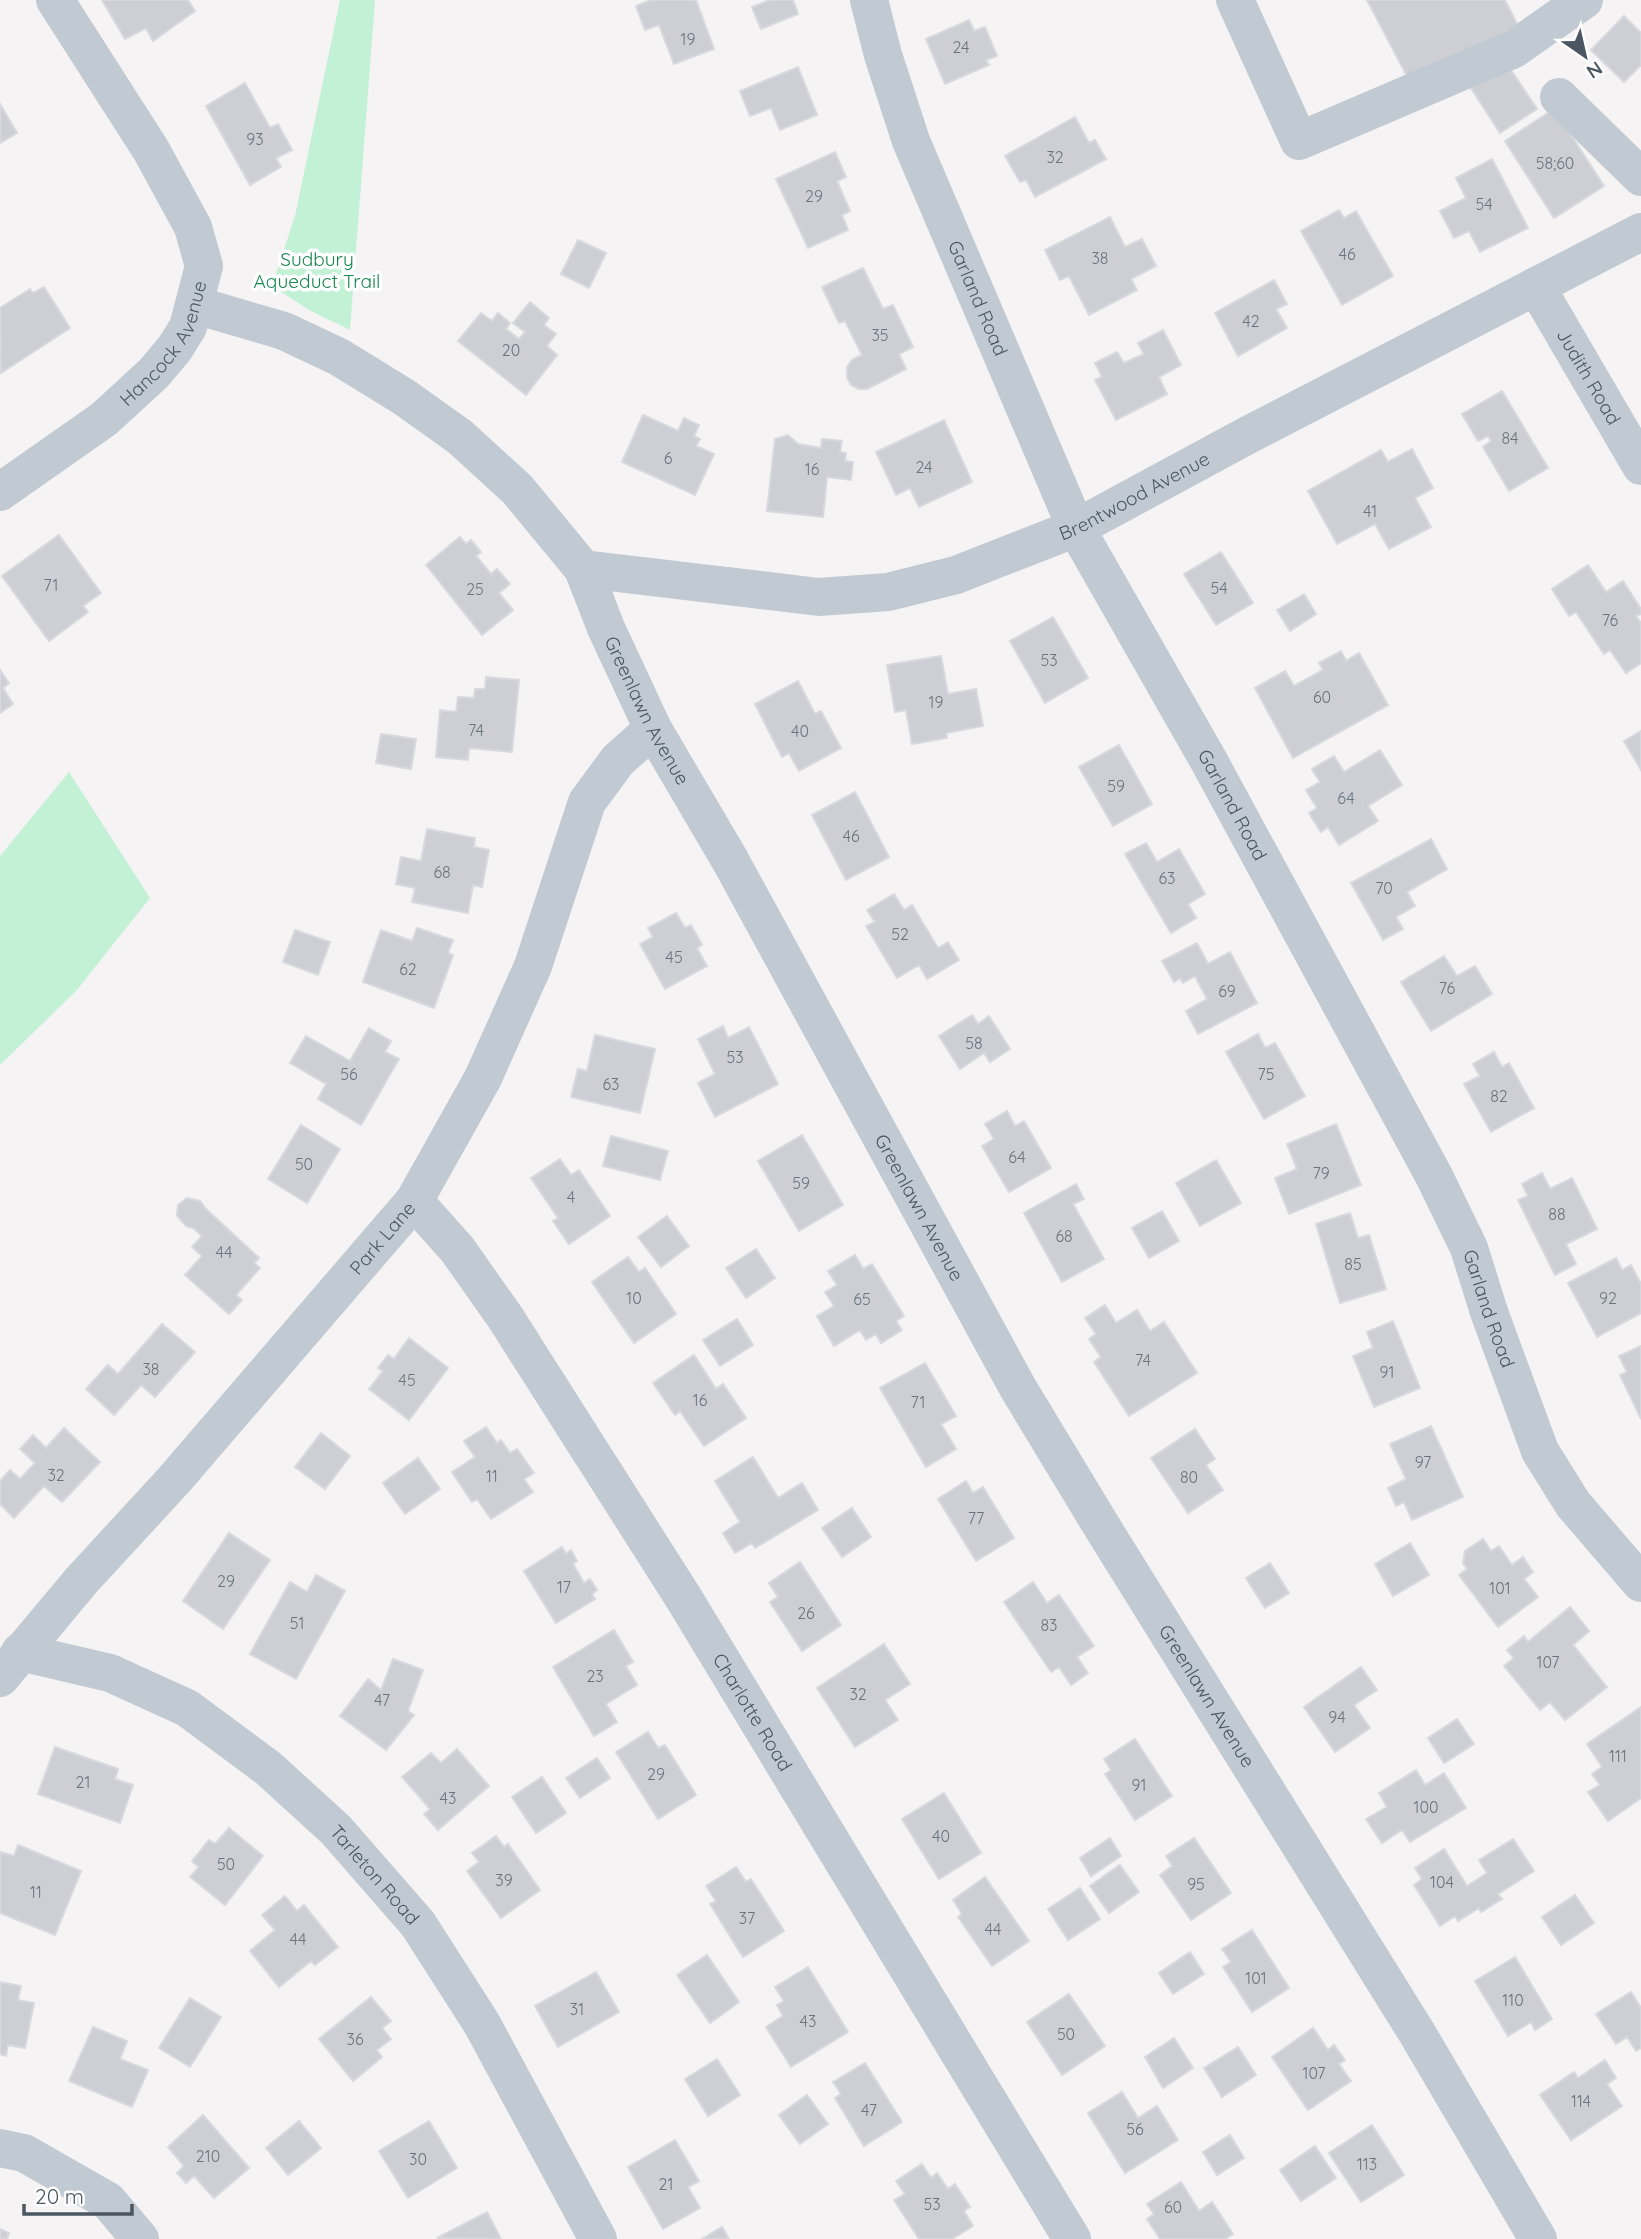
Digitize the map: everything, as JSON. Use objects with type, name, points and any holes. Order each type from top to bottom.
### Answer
[{"type":"street","name":"Hancock Avenue","points":[[0,492],[68,446],[131,396],[175,348],[188,327],[204,266],[193,227],[151,150],[55,0]]},
{"type":"street","name":"Garland Road","points":[[869,0],[883,55],[911,141],[1076,528],[1210,763],[1434,1175],[1469,1248],[1489,1312],[1540,1451],[1573,1504],[1641,1583]]},
{"type":"street","points":[[1235,0],[1299,141],[1514,49],[1584,0]]},
{"type":"street","points":[[1559,97],[1641,177]]},
{"type":"street","name":"Brentwood Avenue","points":[[583,569],[819,597],[888,592],[956,575],[1076,528],[1248,435],[1641,232]]},
{"type":"street","name":"Judith Road","points":[[1536,286],[1641,466]]},
{"type":"street","name":"Greenlawn Avenue","points":[[195,305],[284,331],[339,357],[404,397],[460,437],[517,489],[583,569],[653,729],[737,873],[1018,1388],[1417,2033],[1538,2239]]},
{"type":"street","name":"Park Lane","points":[[10,1665],[81,1581],[174,1480],[414,1201],[484,1078],[533,966],[587,802],[618,760],[653,729]]},
{"type":"street","name":"Charlotte Road","points":[[414,1201],[457,1249],[505,1317],[601,1468],[690,1609],[1072,2239]]},
{"type":"street","name":"Tarleton Road","points":[[10,1665],[110,1673],[187,1708],[268,1768],[336,1830],[418,1924],[468,2002],[598,2239]]},
{"type":"street","points":[[0,2148],[24,2154],[108,2202],[140,2239]]},
{"type":"green space","name":"Sudbury Aqueduct Trail","points":[[340,0],[375,0],[350,330],[309,310],[272,286],[295,216]]},
{"type":"green space","points":[[69,772],[150,898],[76,991],[0,1065],[0,856]]},
{"type":"building","points":[[102,0],[188,0],[195,11],[153,41],[146,28],[125,39]]},
{"type":"building","points":[[651,0],[696,0],[714,49],[674,64],[659,25],[645,30],[636,6]]},
{"type":"building","points":[[770,0],[793,0],[798,14],[761,29],[752,7]]},
{"type":"building","points":[[1367,0],[1505,0],[1518,26],[1410,82]]},
{"type":"building","points":[[1624,16],[1641,33],[1641,65],[1624,82],[1591,50]]},
{"type":"building","points":[[969,20],[974,31],[985,27],[997,56],[986,60],[989,65],[945,84],[926,39]]},
{"type":"building","points":[[1507,64],[1537,109],[1500,133],[1471,88]]},
{"type":"building","points":[[798,67],[817,115],[780,130],[771,108],[750,116],[740,91]]},
{"type":"building","points":[[245,83],[270,128],[278,124],[292,150],[276,158],[281,167],[250,185],[206,106]]},
{"type":"building","points":[[0,104],[17,133],[0,143]]},
{"type":"building","points":[[1554,109],[1604,186],[1554,218],[1505,141]]},
{"type":"building","points":[[1075,117],[1089,143],[1095,140],[1106,159],[1035,197],[1026,180],[1020,182],[1005,156]]},
{"type":"building","points":[[835,152],[846,177],[837,181],[850,211],[842,215],[848,230],[808,248],[776,179]]},
{"type":"building","points":[[1492,159],[1528,228],[1480,252],[1469,231],[1454,238],[1440,211],[1466,198],[1456,178]]},
{"type":"building","points":[[1339,210],[1344,218],[1356,211],[1393,276],[1342,305],[1301,231]]},
{"type":"building","points":[[1110,217],[1125,247],[1142,239],[1156,266],[1131,279],[1137,290],[1089,315],[1069,276],[1060,280],[1045,250]]},
{"type":"building","points":[[578,240],[606,253],[589,288],[561,274]]},
{"type":"building","points":[[863,268],[883,309],[893,305],[913,347],[899,354],[906,369],[867,389],[859,389],[851,385],[847,377],[847,367],[853,359],[862,355],[845,321],[839,323],[822,287]]},
{"type":"building","points":[[1274,280],[1287,304],[1276,309],[1287,328],[1238,356],[1215,313]]},
{"type":"building","points":[[44,287],[70,328],[1,373],[0,308],[30,289],[33,293]]},
{"type":"building","points":[[530,302],[549,318],[544,325],[556,334],[547,346],[557,355],[526,395],[458,341],[481,313],[492,321],[498,313],[510,323],[506,329],[519,339],[525,332],[513,323]]},
{"type":"building","points":[[1163,330],[1181,365],[1159,377],[1167,394],[1116,420],[1095,380],[1102,377],[1095,363],[1117,352],[1124,363],[1144,354],[1138,343]]},
{"type":"building","points":[[1502,391],[1548,468],[1509,491],[1483,447],[1491,441],[1488,436],[1478,441],[1462,414]]},
{"type":"building","points":[[643,415],[678,431],[684,418],[699,425],[694,436],[700,439],[696,446],[714,454],[695,495],[622,462]]},
{"type":"building","points":[[944,420],[972,482],[919,507],[910,488],[896,495],[876,452]]},
{"type":"building","points":[[788,435],[798,444],[821,448],[822,439],[842,441],[840,452],[846,453],[845,461],[853,462],[851,480],[827,477],[823,517],[767,511],[775,439]]},
{"type":"building","points":[[1412,449],[1433,488],[1415,498],[1431,527],[1389,549],[1375,524],[1337,544],[1308,491],[1381,450],[1388,462]]},
{"type":"building","points":[[59,535],[101,593],[83,606],[88,612],[49,641],[2,576]]},
{"type":"building","points":[[460,537],[466,544],[471,540],[481,552],[476,556],[491,574],[497,569],[510,584],[499,593],[513,610],[482,635],[426,565]]},
{"type":"building","points":[[1221,552],[1253,603],[1216,625],[1184,574]]},
{"type":"building","points":[[1588,565],[1606,592],[1623,581],[1641,609],[1641,614],[1636,616],[1641,623],[1641,663],[1626,673],[1610,650],[1604,654],[1576,612],[1569,616],[1552,589]]},
{"type":"building","points":[[1304,594],[1316,614],[1290,631],[1277,610]]},
{"type":"building","points":[[1053,617],[1088,678],[1045,703],[1010,641]]},
{"type":"building","points":[[1341,651],[1346,661],[1359,653],[1388,705],[1293,758],[1255,688],[1285,671],[1294,686],[1323,670],[1319,663]]},
{"type":"building","points":[[941,656],[948,694],[976,689],[983,726],[946,733],[947,738],[912,744],[906,710],[895,712],[887,665]]},
{"type":"building","points":[[0,670],[9,683],[3,688],[13,704],[0,713]]},
{"type":"building","points":[[486,677],[519,680],[512,752],[469,748],[468,760],[436,757],[440,710],[456,712],[458,697],[474,698],[475,689],[485,689]]},
{"type":"building","points":[[798,681],[815,714],[821,711],[841,748],[799,771],[789,753],[782,757],[755,704]]},
{"type":"building","points":[[1641,731],[1641,770],[1624,741]]},
{"type":"building","points":[[381,734],[416,739],[411,769],[376,763]]},
{"type":"building","points":[[1119,745],[1152,804],[1113,826],[1079,767]]},
{"type":"building","points":[[1380,750],[1402,785],[1368,806],[1378,821],[1339,845],[1328,827],[1321,832],[1309,813],[1317,808],[1306,790],[1320,782],[1312,769],[1334,756],[1344,772]]},
{"type":"building","points":[[855,792],[889,857],[846,880],[812,815]]},
{"type":"building","points":[[427,829],[475,838],[474,847],[489,850],[482,887],[473,885],[468,913],[412,902],[415,888],[396,884],[401,857],[421,861]]},
{"type":"building","points":[[1431,839],[1447,869],[1407,892],[1415,906],[1396,917],[1403,929],[1383,940],[1351,883]]},
{"type":"building","points":[[1146,843],[1157,862],[1179,849],[1205,894],[1188,904],[1196,918],[1171,933],[1125,854]]},
{"type":"building","points":[[894,894],[904,910],[912,905],[938,948],[948,942],[959,960],[927,979],[919,965],[897,978],[866,926],[875,922],[867,910]]},
{"type":"building","points":[[676,913],[685,928],[691,925],[702,945],[697,948],[707,966],[665,989],[640,944],[653,937],[648,928]]},
{"type":"building","points":[[417,928],[453,940],[448,953],[453,955],[434,1008],[363,982],[381,930],[412,941]]},
{"type":"building","points":[[295,930],[330,942],[318,975],[283,962]]},
{"type":"building","points":[[1197,943],[1208,964],[1230,952],[1257,1003],[1198,1034],[1186,1011],[1207,999],[1195,976],[1183,983],[1180,978],[1174,982],[1162,961]]},
{"type":"building","points":[[1444,956],[1457,976],[1475,966],[1492,994],[1431,1031],[1401,982]]},
{"type":"building","points":[[972,1015],[978,1024],[989,1016],[1010,1049],[990,1062],[984,1053],[960,1069],[939,1036]]},
{"type":"building","points":[[723,1026],[728,1038],[749,1027],[778,1084],[715,1117],[698,1083],[715,1074],[698,1039]]},
{"type":"building","points":[[369,1028],[391,1041],[385,1052],[399,1059],[361,1125],[318,1099],[326,1084],[290,1063],[306,1036],[350,1061]]},
{"type":"building","points":[[1258,1034],[1265,1048],[1275,1043],[1305,1096],[1264,1119],[1226,1052]]},
{"type":"building","points":[[595,1035],[655,1049],[640,1113],[571,1097],[578,1069],[587,1071]]},
{"type":"building","points":[[1494,1052],[1502,1067],[1509,1063],[1534,1108],[1491,1132],[1464,1084],[1480,1076],[1473,1064]]},
{"type":"building","points":[[1007,1111],[1015,1126],[1024,1121],[1051,1168],[1009,1192],[982,1146],[994,1139],[985,1124]]},
{"type":"building","points":[[1336,1124],[1361,1185],[1289,1214],[1275,1178],[1297,1169],[1287,1144]]},
{"type":"building","points":[[301,1125],[340,1149],[307,1203],[268,1179]]},
{"type":"building","points":[[802,1135],[843,1205],[799,1231],[758,1161]]},
{"type":"building","points":[[611,1136],[668,1151],[660,1180],[603,1166]]},
{"type":"building","points":[[560,1159],[571,1175],[579,1170],[610,1216],[569,1244],[553,1221],[558,1218],[531,1178]]},
{"type":"building","points":[[1216,1160],[1241,1203],[1200,1226],[1176,1183]]},
{"type":"building","points":[[1542,1173],[1550,1189],[1572,1178],[1597,1229],[1566,1244],[1576,1264],[1555,1275],[1518,1200],[1528,1196],[1522,1184]]},
{"type":"building","points":[[1076,1184],[1084,1199],[1073,1204],[1104,1259],[1062,1282],[1024,1213]]},
{"type":"building","points":[[187,1198],[200,1201],[259,1258],[254,1263],[260,1268],[236,1295],[242,1300],[229,1314],[185,1275],[202,1256],[192,1247],[202,1236],[186,1226],[177,1216],[178,1205]]},
{"type":"building","points":[[1162,1211],[1179,1241],[1149,1258],[1132,1228]]},
{"type":"building","points":[[1350,1213],[1358,1238],[1369,1235],[1386,1289],[1340,1303],[1316,1224]]},
{"type":"building","points":[[667,1216],[689,1246],[661,1267],[638,1237]]},
{"type":"building","points":[[756,1249],[775,1278],[746,1298],[726,1268]]},
{"type":"building","points":[[855,1255],[863,1269],[872,1264],[904,1316],[896,1321],[902,1330],[881,1343],[876,1334],[866,1340],[860,1330],[834,1346],[817,1316],[834,1306],[825,1292],[837,1285],[828,1271]]},
{"type":"building","points":[[628,1257],[639,1272],[645,1268],[676,1314],[634,1343],[592,1282]]},
{"type":"building","points":[[1616,1258],[1622,1270],[1631,1265],[1641,1284],[1641,1313],[1597,1337],[1568,1283]]},
{"type":"building","points":[[1105,1305],[1116,1323],[1137,1310],[1150,1331],[1164,1322],[1197,1373],[1129,1416],[1094,1362],[1101,1357],[1089,1339],[1096,1334],[1085,1318]]},
{"type":"building","points":[[737,1319],[753,1345],[720,1366],[703,1340]]},
{"type":"building","points":[[1393,1321],[1420,1388],[1374,1407],[1353,1356],[1373,1348],[1367,1332]]},
{"type":"building","points":[[162,1324],[195,1352],[155,1397],[141,1385],[114,1415],[86,1389],[108,1365],[118,1374]]},
{"type":"building","points":[[409,1338],[448,1368],[409,1420],[369,1389],[383,1371],[378,1368],[388,1355],[394,1359]]},
{"type":"building","points":[[1641,1346],[1641,1419],[1620,1375],[1627,1372],[1619,1356]]},
{"type":"building","points":[[694,1355],[716,1389],[723,1384],[746,1418],[704,1446],[680,1411],[675,1415],[653,1383]]},
{"type":"building","points":[[925,1363],[956,1416],[941,1424],[956,1449],[926,1467],[880,1388]]},
{"type":"building","points":[[1431,1426],[1463,1497],[1412,1520],[1404,1502],[1396,1506],[1388,1488],[1406,1479],[1390,1444]]},
{"type":"building","points":[[486,1427],[497,1443],[501,1440],[510,1453],[517,1449],[534,1473],[524,1479],[533,1492],[491,1519],[477,1499],[472,1502],[452,1472],[475,1457],[464,1441]]},
{"type":"building","points":[[64,1428],[100,1462],[62,1502],[44,1486],[14,1518],[0,1504],[0,1481],[10,1470],[20,1479],[35,1463],[20,1449],[33,1435],[46,1448]]},
{"type":"building","points":[[1195,1429],[1215,1459],[1206,1465],[1223,1490],[1188,1513],[1151,1458]]},
{"type":"building","points":[[321,1433],[350,1456],[325,1489],[295,1467]]},
{"type":"building","points":[[753,1457],[778,1498],[802,1483],[818,1510],[755,1548],[752,1543],[735,1553],[723,1533],[740,1522],[715,1481]]},
{"type":"building","points":[[418,1458],[440,1489],[405,1514],[383,1483]]},
{"type":"building","points":[[966,1481],[973,1493],[983,1487],[1014,1538],[976,1561],[938,1499]]},
{"type":"building","points":[[852,1508],[871,1537],[842,1557],[822,1528]]},
{"type":"building","points":[[229,1533],[270,1560],[223,1629],[183,1601]]},
{"type":"building","points":[[1483,1539],[1491,1551],[1499,1546],[1512,1565],[1523,1557],[1533,1572],[1524,1579],[1538,1597],[1498,1627],[1459,1575],[1467,1569],[1463,1563],[1465,1551]]},
{"type":"building","points":[[1410,1543],[1429,1575],[1393,1596],[1375,1564]]},
{"type":"building","points":[[562,1547],[566,1554],[571,1550],[577,1561],[573,1564],[584,1583],[590,1579],[597,1590],[592,1594],[595,1599],[556,1623],[524,1571]]},
{"type":"building","points":[[800,1562],[841,1625],[802,1651],[770,1602],[778,1597],[769,1583]]},
{"type":"building","points":[[1270,1563],[1289,1593],[1265,1608],[1246,1578]]},
{"type":"building","points":[[316,1575],[345,1591],[296,1679],[250,1654],[290,1582],[307,1592]]},
{"type":"building","points":[[1033,1582],[1047,1603],[1059,1595],[1094,1646],[1077,1657],[1088,1673],[1071,1685],[1059,1667],[1051,1672],[1004,1602]]},
{"type":"building","points":[[1570,1607],[1589,1631],[1573,1645],[1607,1687],[1565,1720],[1550,1702],[1540,1710],[1504,1666],[1514,1658],[1507,1650],[1524,1636],[1528,1642]]},
{"type":"building","points":[[614,1630],[633,1662],[626,1666],[637,1685],[606,1704],[617,1722],[594,1736],[553,1667]]},
{"type":"building","points":[[884,1644],[910,1684],[885,1700],[898,1720],[855,1747],[817,1688]]},
{"type":"building","points":[[393,1659],[423,1670],[408,1711],[414,1715],[386,1750],[340,1716],[368,1679],[381,1690]]},
{"type":"building","points":[[1361,1667],[1377,1690],[1354,1705],[1370,1728],[1335,1752],[1304,1707]]},
{"type":"building","points":[[1641,1707],[1641,1798],[1608,1821],[1588,1792],[1600,1785],[1592,1774],[1602,1767],[1587,1744]]},
{"type":"building","points":[[1457,1719],[1474,1744],[1444,1763],[1428,1738]]},
{"type":"building","points":[[648,1732],[658,1748],[665,1745],[696,1795],[658,1819],[616,1752]]},
{"type":"building","points":[[1135,1739],[1172,1796],[1135,1820],[1105,1774],[1111,1770],[1104,1759]]},
{"type":"building","points":[[55,1747],[118,1769],[115,1779],[133,1785],[120,1823],[38,1794]]},
{"type":"building","points":[[457,1749],[489,1786],[438,1830],[424,1814],[430,1809],[402,1777],[431,1753],[441,1763]]},
{"type":"building","points":[[597,1758],[610,1778],[580,1798],[566,1778]]},
{"type":"building","points":[[1416,1770],[1425,1785],[1444,1773],[1466,1808],[1410,1842],[1402,1830],[1382,1843],[1366,1819],[1387,1807],[1379,1793]]},
{"type":"building","points":[[542,1777],[566,1813],[536,1833],[512,1797]]},
{"type":"building","points":[[944,1793],[981,1853],[939,1879],[902,1819]]},
{"type":"building","points":[[229,1828],[263,1856],[225,1905],[190,1877],[199,1867],[192,1861],[209,1840],[215,1844]]},
{"type":"building","points":[[496,1836],[504,1847],[508,1844],[540,1890],[501,1918],[467,1871],[479,1862],[472,1853]]},
{"type":"building","points":[[1110,1838],[1121,1856],[1091,1876],[1080,1858]]},
{"type":"building","points":[[1194,1838],[1231,1893],[1191,1920],[1160,1875],[1172,1866],[1166,1856]]},
{"type":"building","points":[[1513,1839],[1534,1871],[1498,1894],[1502,1899],[1481,1912],[1479,1908],[1458,1921],[1455,1916],[1440,1926],[1414,1885],[1422,1879],[1415,1868],[1444,1849],[1467,1886],[1487,1873],[1479,1860]]},
{"type":"building","points":[[18,1845],[81,1871],[55,1935],[0,1913],[0,1852],[14,1856]]},
{"type":"building","points":[[1120,1865],[1139,1892],[1109,1913],[1090,1886]]},
{"type":"building","points":[[736,1867],[746,1882],[751,1879],[784,1931],[743,1957],[710,1904],[716,1901],[706,1886]]},
{"type":"building","points":[[985,1877],[1029,1941],[992,1966],[958,1917],[962,1914],[953,1900]]},
{"type":"building","points":[[1080,1888],[1100,1919],[1068,1940],[1048,1909]]},
{"type":"building","points":[[1575,1895],[1594,1923],[1561,1945],[1542,1917]]},
{"type":"building","points":[[285,1896],[297,1911],[304,1905],[338,1947],[315,1965],[311,1961],[279,1987],[250,1951],[275,1930],[262,1915]]},
{"type":"building","points":[[1252,1930],[1289,1988],[1252,2012],[1223,1967],[1231,1962],[1222,1949]]},
{"type":"building","points":[[1190,1952],[1204,1974],[1173,1994],[1159,1973]]},
{"type":"building","points":[[707,1955],[739,2002],[710,2023],[677,1975]]},
{"type":"building","points":[[1515,1957],[1552,2019],[1535,2030],[1531,2022],[1508,2036],[1475,1981]]},
{"type":"building","points":[[808,1967],[848,2032],[791,2067],[766,2027],[783,2016],[777,2005],[784,2001],[775,1987]]},
{"type":"building","points":[[596,1972],[619,2012],[558,2047],[535,2006]]},
{"type":"building","points":[[0,1982],[21,1986],[18,2000],[34,2003],[25,2048],[8,2045],[6,2056],[0,2054]]},
{"type":"building","points":[[1631,1992],[1641,2008],[1641,2048],[1636,2051],[1627,2037],[1616,2044],[1596,2014]]},
{"type":"building","points":[[1069,1994],[1105,2046],[1062,2075],[1027,2022]]},
{"type":"building","points":[[371,1997],[391,2021],[382,2028],[391,2039],[377,2050],[382,2057],[353,2081],[319,2039]]},
{"type":"building","points":[[190,1998],[221,2017],[190,2067],[159,2048]]},
{"type":"building","points":[[93,2027],[127,2041],[120,2059],[148,2070],[132,2107],[69,2081]]},
{"type":"building","points":[[1313,2028],[1328,2050],[1334,2045],[1345,2060],[1339,2064],[1351,2081],[1308,2110],[1272,2057]]},
{"type":"building","points":[[1174,2038],[1193,2068],[1163,2088],[1145,2057]]},
{"type":"building","points":[[1238,2047],[1256,2075],[1222,2097],[1204,2068]]},
{"type":"building","points":[[717,2059],[740,2095],[708,2116],[685,2079]]},
{"type":"building","points":[[1605,2060],[1616,2078],[1607,2084],[1622,2106],[1571,2140],[1540,2095],[1574,2072],[1578,2078]]},
{"type":"building","points":[[865,2063],[902,2122],[864,2146],[835,2098],[841,2094],[833,2082]]},
{"type":"building","points":[[1122,2092],[1138,2118],[1157,2106],[1178,2140],[1125,2173],[1088,2113]]},
{"type":"building","points":[[807,2095],[828,2124],[800,2144],[779,2115]]},
{"type":"building","points":[[203,2115],[249,2168],[214,2198],[194,2176],[186,2183],[177,2173],[184,2166],[168,2147]]},
{"type":"building","points":[[299,2121],[321,2148],[288,2175],[266,2148]]},
{"type":"building","points":[[429,2121],[457,2168],[408,2198],[379,2151]]},
{"type":"building","points":[[1372,2125],[1404,2175],[1361,2202],[1329,2153]]},
{"type":"building","points":[[1230,2135],[1244,2158],[1217,2175],[1203,2152]]},
{"type":"building","points":[[675,2140],[699,2181],[688,2187],[700,2208],[663,2229],[628,2167]]},
{"type":"building","points":[[1315,2146],[1336,2178],[1301,2201],[1280,2170]]},
{"type":"building","points":[[922,2164],[931,2178],[937,2173],[948,2189],[955,2184],[970,2207],[964,2211],[973,2226],[952,2239],[919,2239],[894,2200],[905,2194],[896,2181]]},
{"type":"building","points":[[1181,2182],[1199,2211],[1212,2202],[1233,2234],[1225,2239],[1160,2239],[1147,2219],[1154,2214],[1147,2204]]},
{"type":"building","points":[[487,2212],[501,2239],[437,2238]]},
{"type":"building","points":[[722,2227],[729,2239],[702,2239]]},
{"type":"building","points":[[0,2229],[9,2233],[7,2239],[0,2239]]}]
